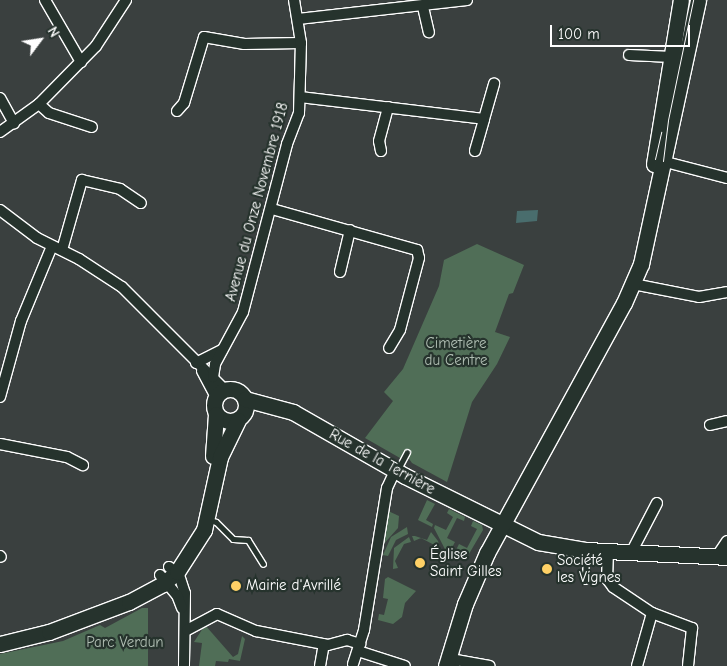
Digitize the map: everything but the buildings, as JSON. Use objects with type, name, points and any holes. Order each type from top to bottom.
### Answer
[{"type":"main road","points":[[446,666],[465,604],[498,524],[633,284],[645,248],[682,0]]},
{"type":"main road","points":[[438,666],[458,602],[624,288],[633,261],[659,160],[698,0]]},
{"type":"main road","points":[[0,644],[49,632],[122,602],[129,602],[168,574],[194,549],[204,518],[220,457],[243,410],[236,390],[221,393],[214,406],[216,414],[216,441],[204,518]]},
{"type":"main road","name":"Rue de la Ternière","points":[[243,410],[266,406],[293,412],[396,471],[498,524],[544,544],[586,550],[722,557]]},
{"type":"main road","points":[[216,414],[227,422],[243,410]]},
{"type":"street","points":[[45,0],[81,62]]},
{"type":"street","points":[[0,132],[39,104],[81,62],[96,46],[126,0]]},
{"type":"street","name":"Avenue du Onze Novembre 1918","points":[[213,377],[215,364],[244,312],[272,209],[287,144],[299,113],[301,43],[294,0]]},
{"type":"street","points":[[298,19],[409,6],[424,7],[467,0]]},
{"type":"street","points":[[424,7],[429,32]]},
{"type":"street","points":[[177,111],[184,103],[204,37],[244,44],[301,43]]},
{"type":"street","points":[[629,54],[672,57]]},
{"type":"street","points":[[475,151],[494,83]]},
{"type":"street","points":[[300,97],[484,119]]},
{"type":"street","points":[[0,98],[14,123]]},
{"type":"street","points":[[39,104],[49,113],[92,127]]},
{"type":"street","points":[[381,151],[379,141],[388,107]]},
{"type":"street","points":[[659,160],[727,178]]},
{"type":"street","points":[[62,250],[82,180],[120,189],[141,203]]},
{"type":"street","points":[[272,209],[412,248],[419,255],[400,330],[389,348]]},
{"type":"street","points":[[0,210],[52,246],[62,250],[122,287],[198,365],[221,393]]},
{"type":"street","points":[[340,272],[350,230]]},
{"type":"street","points":[[0,397],[2,383],[21,321],[52,246]]},
{"type":"street","points":[[633,284],[699,297],[727,292]]},
{"type":"street","points":[[198,365],[225,348]]},
{"type":"street","points":[[198,365],[213,377],[221,393]]},
{"type":"street","points":[[710,424],[727,421]]},
{"type":"street","points":[[0,444],[67,457],[83,465]]},
{"type":"street","points":[[353,664],[359,648],[387,488],[396,471]]},
{"type":"street","points":[[632,551],[657,503]]},
{"type":"street","points":[[722,557],[727,541]]},
{"type":"street","points":[[608,551],[607,579],[613,587],[652,613],[692,628],[688,666]]},
{"type":"street","points":[[168,574],[180,599],[185,616],[184,666]]},
{"type":"street","points":[[637,666],[652,613]]},
{"type":"street","points":[[186,630],[217,614],[256,631],[324,644],[347,640],[359,648],[404,666]]},
{"type":"street","points":[[320,666],[324,644]]},
{"type":"street","points":[[454,666],[456,660],[468,660],[489,666]]},
{"type":"lane","points":[[396,471],[407,452]]},
{"type":"lane","points":[[204,518],[216,522],[233,539],[248,540],[263,564]]},
{"type":"lane","points":[[585,581],[586,550]]},
{"type":"green space","name":"Cimetière du Centre","points":[[477,244],[524,265],[513,293],[509,294],[495,332],[510,337],[497,364],[472,402],[447,482],[412,463],[407,456],[400,458],[365,438],[393,401],[384,392],[403,369],[439,286],[444,260]]},
{"type":"green space","points":[[427,500],[435,504],[426,520],[433,524],[432,527],[418,520]]},
{"type":"green space","points":[[449,509],[465,517],[464,521],[457,518],[447,538],[455,542],[448,555],[434,528],[435,525],[446,530],[453,517],[447,513]]},
{"type":"green space","points":[[386,510],[399,516],[398,528],[381,547]]},
{"type":"green space","points":[[473,521],[482,525],[483,530],[466,559],[454,554],[459,544],[467,548],[477,529],[471,526]]},
{"type":"green space","points":[[407,527],[408,534],[396,540],[388,556],[383,555],[391,537]]},
{"type":"green space","points":[[431,532],[438,541],[444,564],[438,547],[421,538],[427,540]]},
{"type":"green space","points":[[412,536],[415,536],[421,538],[414,541]]},
{"type":"green space","points":[[409,537],[411,542],[404,544],[395,561],[398,568],[393,569],[394,548]]},
{"type":"green space","points":[[388,577],[416,591],[405,603],[402,617],[393,624],[378,620],[379,614],[384,615],[388,599],[383,598],[385,579]]},
{"type":"green space","name":"Parc Verdun","points":[[142,608],[148,608],[148,666],[0,666],[0,654],[63,641],[100,625],[105,628]]},
{"type":"green space","points":[[205,625],[233,657],[238,654],[242,636],[245,639],[240,661],[229,659],[228,662],[216,661],[215,666],[199,666],[202,643],[194,642]]},
{"type":"water","points":[[538,210],[537,221],[516,223],[517,211]]},
{"type":"tram line","points":[[663,161],[668,120],[693,0]]},
{"type":"tram line","points":[[655,159],[661,132]]},
{"type":"place","name":"Église Saint Gilles","points":[[420,563]]},
{"type":"place","name":"Société les Vignes","points":[[547,569]]},
{"type":"place","name":"Mairie d'Avrillé","points":[[236,586]]}]
